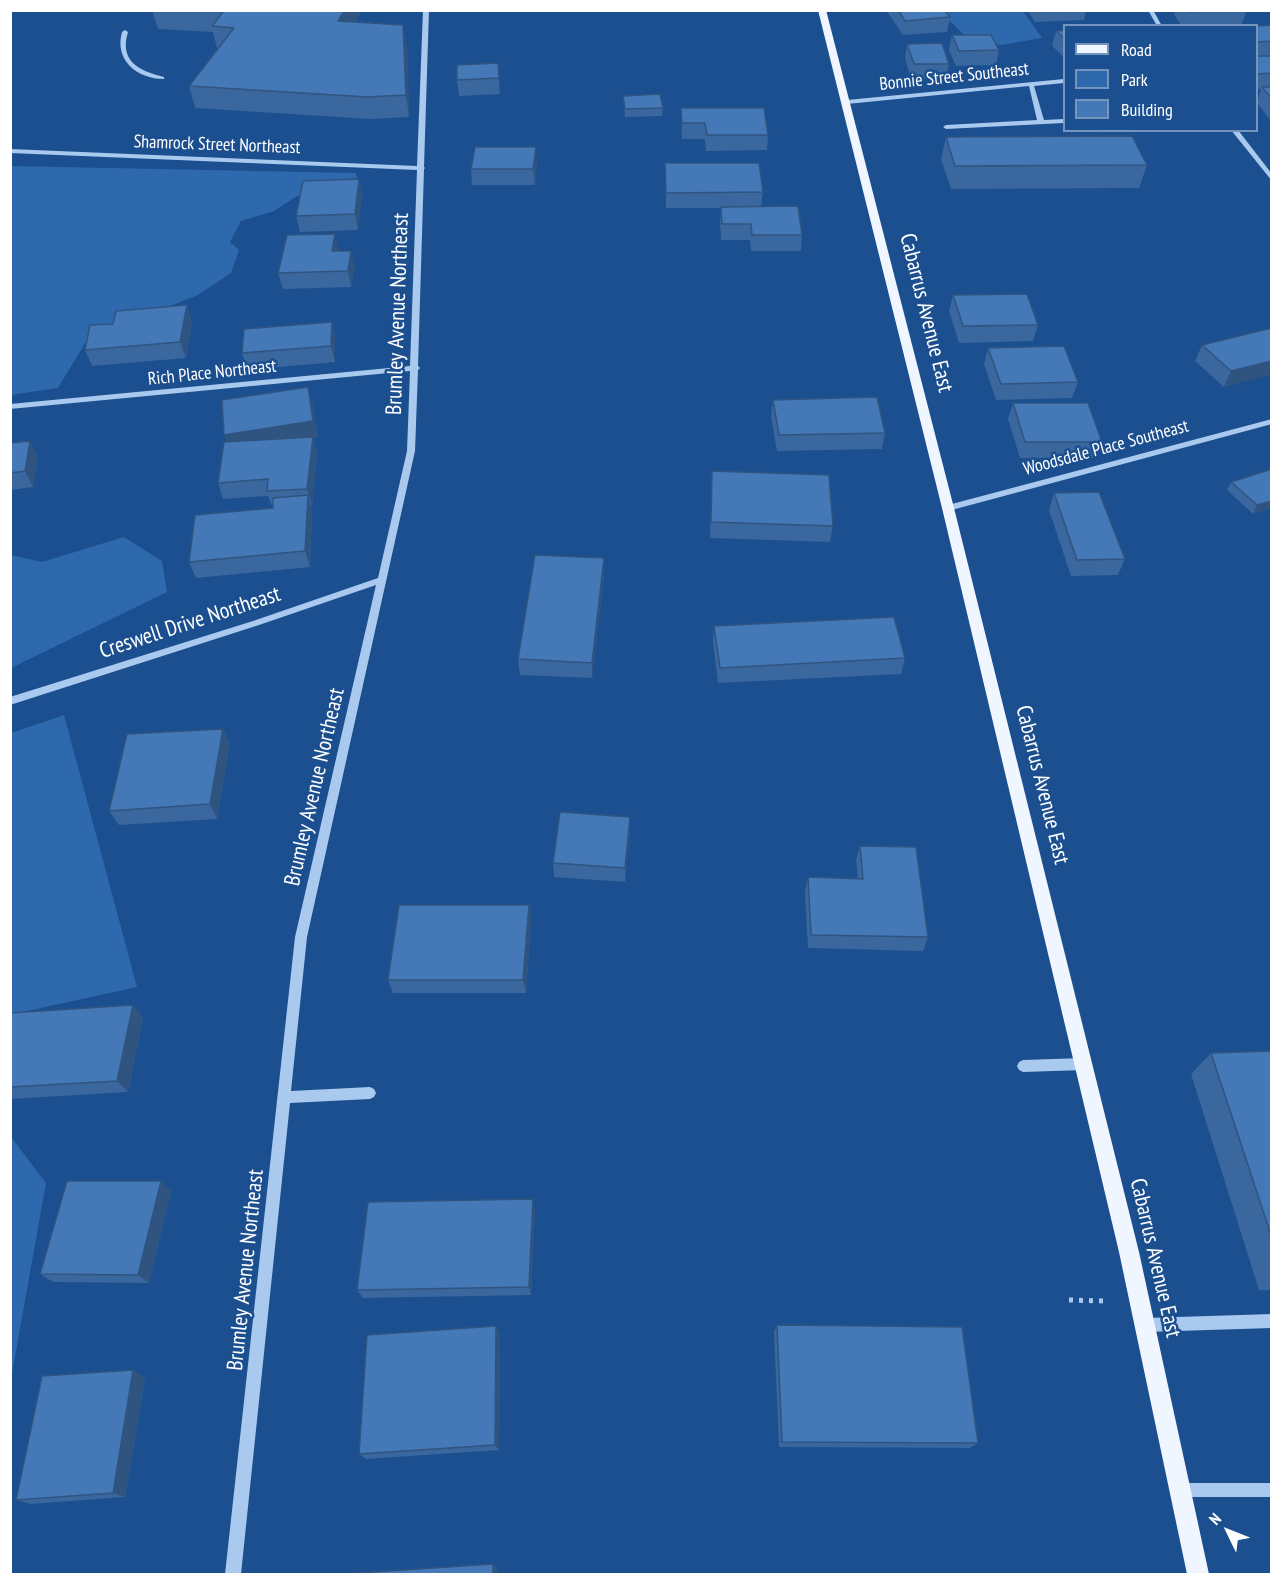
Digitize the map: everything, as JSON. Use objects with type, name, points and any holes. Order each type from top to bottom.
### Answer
[{"type":"main road","name":"Cabarrus Avenue East","points":[[822,10],[948,508],[1084,1064],[1145,1325],[1198,1575]]},
{"type":"street","name":"Brumley Avenue Northeast","points":[[233,1575],[301,937],[411,451],[416,368],[426,10]]},
{"type":"street","points":[[1150,10],[1159,24]]},
{"type":"street","points":[[125,32],[120,43],[123,53],[142,73],[162,78]]},
{"type":"street","name":"Bonnie Street Southeast","points":[[847,102],[1063,81]]},
{"type":"street","points":[[1031,84],[1041,122]]},
{"type":"street","points":[[946,127],[1063,121]]},
{"type":"street","points":[[1236,132],[1272,179]]},
{"type":"street","name":"Shamrock Street Northeast","points":[[10,151],[422,168]]},
{"type":"street","name":"Rich Place Northeast","points":[[10,407],[416,368]]},
{"type":"street","name":"Woodsdale Place Southeast","points":[[948,508],[1272,421]]},
{"type":"street","name":"Creswell Drive Northeast","points":[[10,701],[256,623],[381,580]]},
{"type":"street","points":[[1023,1066],[1084,1064]]},
{"type":"street","points":[[284,1097],[370,1093]]},
{"type":"street","points":[[1145,1325],[1272,1321]]},
{"type":"street","points":[[1179,1490],[1272,1490]]},
{"type":"green space","points":[[940,11],[1023,11],[1042,38],[1001,45],[971,42]]},
{"type":"green space","points":[[11,166],[356,173],[360,188],[297,196],[274,211],[241,221],[230,242],[239,250],[231,273],[198,295],[148,315],[93,330],[58,388],[11,395]]},
{"type":"green space","points":[[124,537],[162,561],[167,592],[11,668],[11,555],[42,562]]},
{"type":"green space","points":[[64,715],[137,987],[13,1014],[11,1022],[11,733]]},
{"type":"green space","points":[[11,1137],[46,1183],[11,1379]]},
{"type":"building","points":[[196,10],[345,10],[338,21],[403,25],[406,95],[367,97],[189,86],[234,28],[212,26],[223,12]]},
{"type":"building","points":[[898,10],[944,10],[950,17],[905,21]]},
{"type":"building","points":[[1187,10],[1223,10],[1188,12]]},
{"type":"building","points":[[1272,25],[1272,41],[1258,42],[1258,26]]},
{"type":"building","points":[[1063,30],[1063,37],[1056,31]]},
{"type":"building","points":[[952,35],[991,35],[999,50],[959,51]]},
{"type":"building","points":[[942,43],[949,64],[914,64],[907,44]]},
{"type":"building","points":[[1258,56],[1272,56],[1272,73],[1258,74]]},
{"type":"building","points":[[498,63],[499,78],[457,80],[457,65]]},
{"type":"building","points":[[1262,87],[1272,87],[1272,99]]},
{"type":"building","points":[[660,94],[663,108],[625,109],[623,96]]},
{"type":"building","points":[[681,108],[764,108],[768,135],[707,135],[705,123],[682,123]]},
{"type":"building","points":[[1132,136],[1147,165],[955,166],[946,137]]},
{"type":"building","points":[[475,147],[536,147],[533,169],[471,169]]},
{"type":"building","points":[[665,163],[759,163],[763,192],[666,193]]},
{"type":"building","points":[[359,179],[355,214],[296,216],[303,181]]},
{"type":"building","points":[[798,206],[802,235],[752,235],[751,224],[722,224],[721,207]]},
{"type":"building","points":[[335,234],[332,251],[351,251],[348,271],[278,273],[287,235]]},
{"type":"building","points":[[1027,294],[1038,325],[963,326],[953,295]]},
{"type":"building","points":[[187,305],[180,342],[85,350],[90,325],[113,324],[116,311]]},
{"type":"building","points":[[332,322],[331,346],[242,353],[244,329]]},
{"type":"building","points":[[1272,328],[1272,361],[1231,371],[1202,345]]},
{"type":"building","points":[[1064,346],[1078,382],[1001,384],[988,348]]},
{"type":"building","points":[[308,387],[313,421],[224,435],[222,400]]},
{"type":"building","points":[[877,397],[885,433],[779,435],[773,400]]},
{"type":"building","points":[[1013,403],[1088,403],[1102,442],[1025,442]]},
{"type":"building","points":[[313,437],[307,489],[267,491],[268,479],[218,483],[224,442]]},
{"type":"building","points":[[30,441],[25,471],[10,473],[10,443]]},
{"type":"building","points":[[1272,469],[1272,501],[1257,505],[1231,482]]},
{"type":"building","points":[[712,471],[829,475],[833,526],[711,522]]},
{"type":"building","points":[[1099,492],[1125,559],[1077,560],[1054,493]]},
{"type":"building","points":[[308,495],[305,551],[189,562],[195,515],[273,508],[273,498]]},
{"type":"building","points":[[535,555],[604,558],[592,663],[518,659]]},
{"type":"building","points":[[894,617],[905,658],[720,668],[714,626]]},
{"type":"building","points":[[223,729],[210,804],[109,811],[127,734]]},
{"type":"building","points":[[560,812],[630,817],[625,868],[553,863]]},
{"type":"building","points":[[860,846],[916,847],[928,937],[811,935],[808,877],[863,879]]},
{"type":"building","points":[[399,905],[529,905],[523,980],[388,980]]},
{"type":"building","points":[[133,1005],[117,1081],[10,1087],[10,1013]]},
{"type":"building","points":[[1272,1051],[1272,1238],[1211,1053]]},
{"type":"building","points":[[67,1181],[161,1181],[138,1275],[40,1274]]},
{"type":"building","points":[[533,1199],[529,1287],[357,1290],[368,1202]]},
{"type":"building","points":[[777,1325],[962,1327],[978,1443],[782,1442]]},
{"type":"building","points":[[496,1326],[495,1445],[359,1454],[367,1335]]},
{"type":"building","points":[[133,1370],[113,1493],[16,1500],[42,1376]]},
{"type":"building","points":[[493,1564],[493,1575],[342,1575],[342,1574]]}]
